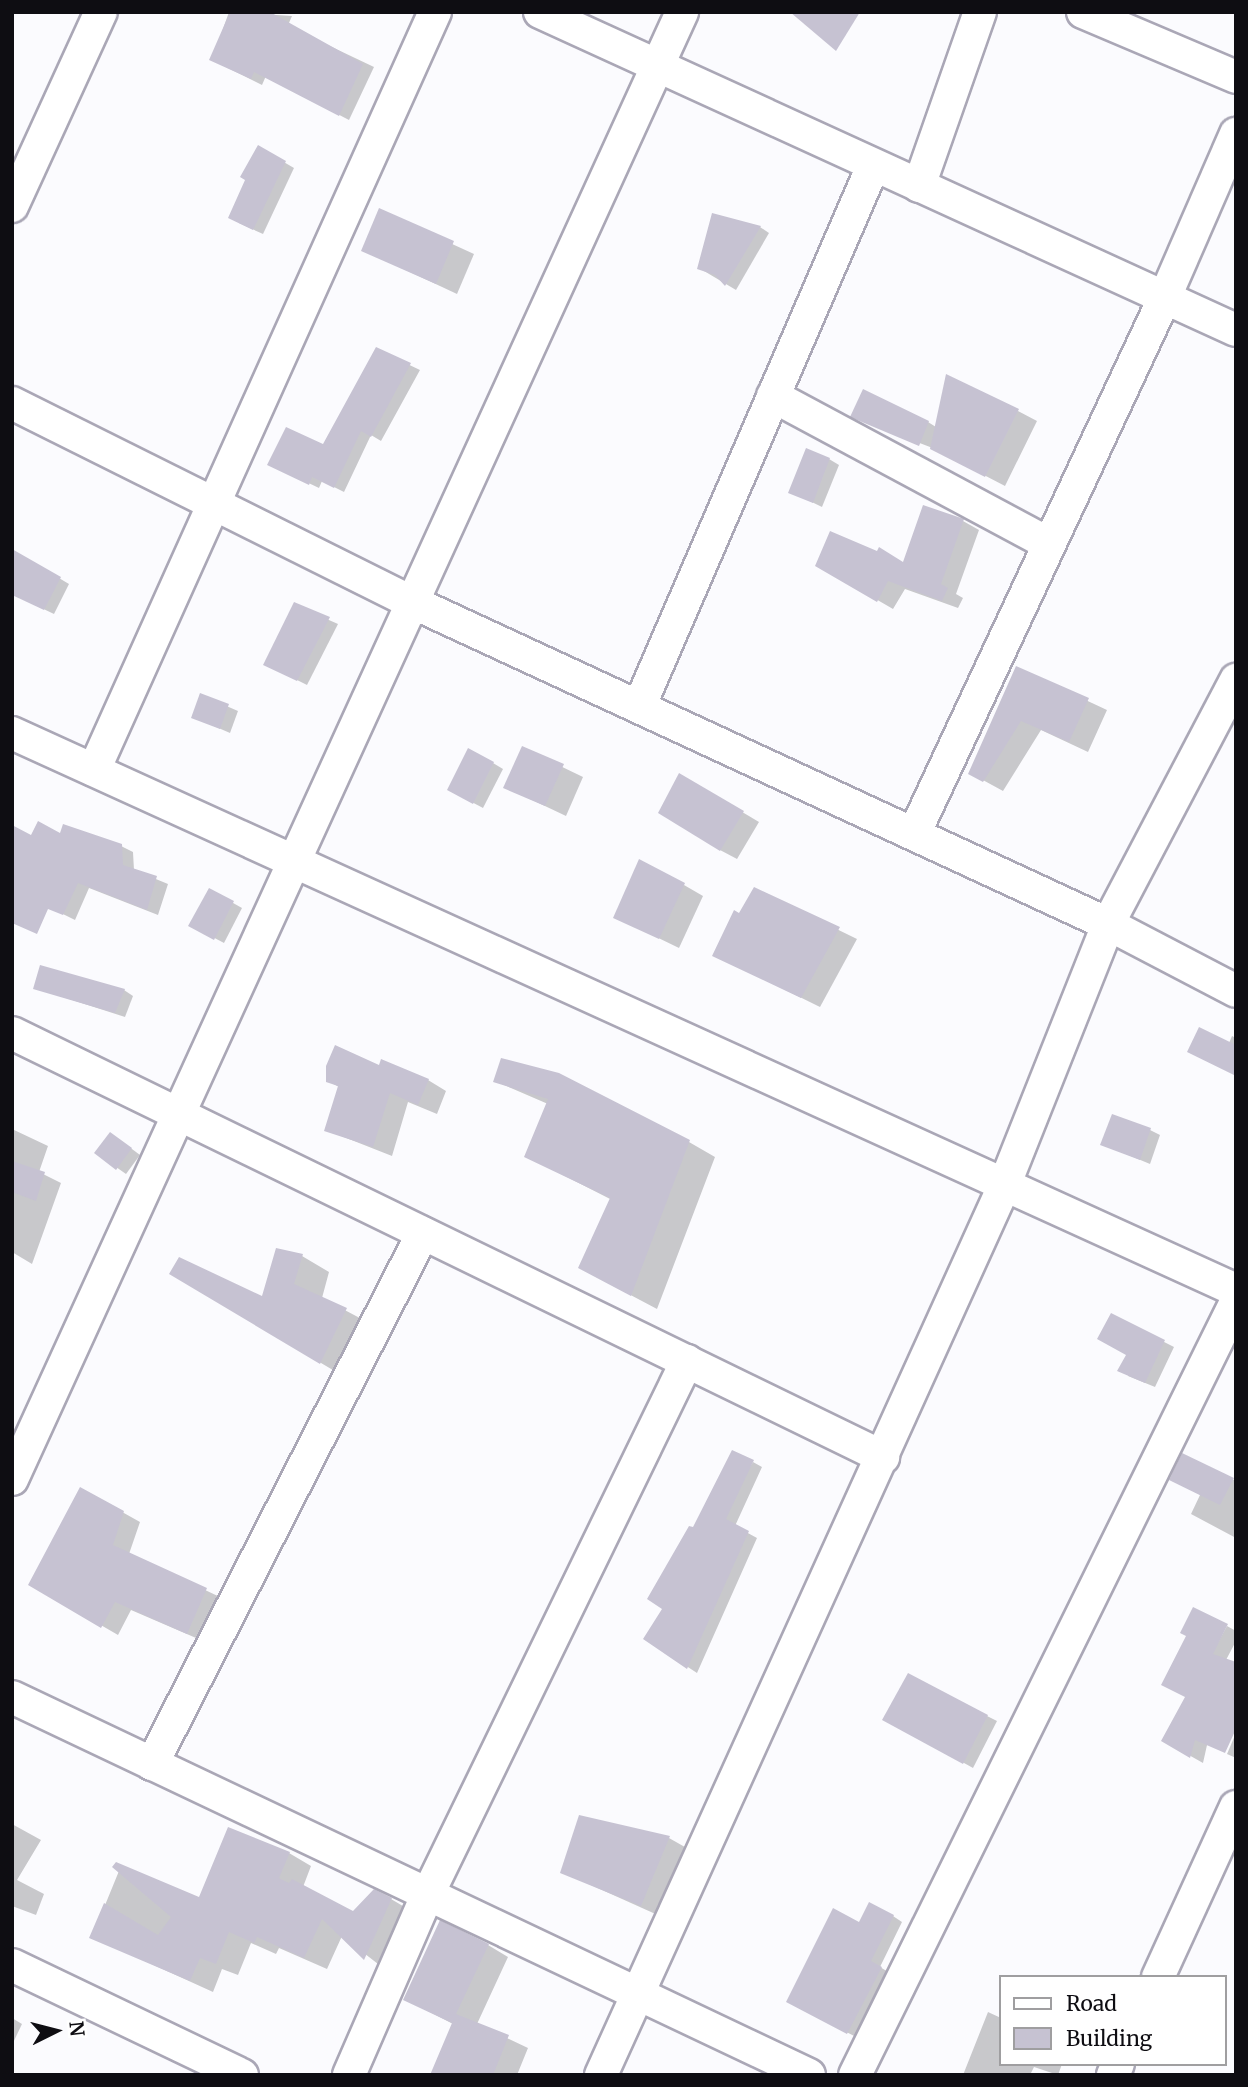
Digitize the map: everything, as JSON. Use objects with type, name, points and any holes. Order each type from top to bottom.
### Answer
[{"type":"street","points":[[12,206],[101,12]]},
{"type":"street","points":[[94,770],[435,12]]},
{"type":"street","points":[[540,12],[1236,330]]},
{"type":"street","points":[[12,1479],[682,12]]},
{"type":"street","points":[[919,187],[980,12]]},
{"type":"street","points":[[1083,12],[1236,77]]},
{"type":"street","points":[[914,834],[1165,297],[1236,134]]},
{"type":"street","points":[[639,707],[873,166]]},
{"type":"street","points":[[774,396],[1049,544]]},
{"type":"street","points":[[12,403],[412,602],[1108,924],[1236,991]]},
{"type":"street","points":[[601,2075],[1004,1186],[1108,924],[1236,680]]},
{"type":"street","points":[[12,733],[1236,1290]]},
{"type":"street","points":[[12,1032],[883,1457]]},
{"type":"street","points":[[152,1764],[423,1233]]},
{"type":"street","points":[[855,2075],[1236,1302]]},
{"type":"street","points":[[349,2075],[427,1896],[687,1362]]},
{"type":"street","points":[[12,1697],[637,1997],[809,2075]]},
{"type":"street","points":[[1159,1975],[1236,1807]]},
{"type":"street","points":[[12,1965],[242,2075]]},
{"type":"building","points":[[230,12],[270,12],[363,64],[339,116],[254,72],[251,79],[209,60]]},
{"type":"building","points":[[790,12],[860,12],[836,51]]},
{"type":"building","points":[[258,145],[286,161],[253,230],[228,218],[245,180],[240,177]]},
{"type":"building","points":[[379,208],[454,241],[436,284],[361,251]]},
{"type":"building","points":[[712,213],[761,226],[725,286],[715,275],[697,269]]},
{"type":"building","points":[[376,347],[411,363],[371,437],[361,431],[334,488],[312,477],[309,485],[267,465],[286,427],[323,444]]},
{"type":"building","points":[[946,374],[1019,409],[985,477],[930,449]]},
{"type":"building","points":[[863,389],[929,421],[919,446],[850,417]]},
{"type":"building","points":[[806,448],[830,458],[813,503],[788,493]]},
{"type":"building","points":[[923,505],[964,519],[941,584],[948,588],[942,601],[888,581],[877,602],[815,566],[830,531],[877,551],[879,547],[903,562]]},
{"type":"building","points":[[12,549],[61,577],[44,610],[12,595]]},
{"type":"building","points":[[294,602],[330,617],[297,681],[263,665]]},
{"type":"building","points":[[1016,666],[1089,698],[1069,742],[1021,721],[983,782],[968,774]]},
{"type":"building","points":[[200,693],[229,704],[220,729],[191,718]]},
{"type":"building","points":[[522,746],[564,764],[545,806],[503,788]]},
{"type":"building","points":[[468,748],[494,762],[473,804],[447,790]]},
{"type":"building","points":[[679,773],[744,811],[720,851],[658,813]]},
{"type":"building","points":[[38,821],[60,833],[63,824],[122,844],[123,865],[157,876],[147,910],[78,883],[63,915],[48,909],[37,934],[12,923],[12,825],[31,835]]},
{"type":"building","points":[[639,859],[685,883],[659,939],[613,918]]},
{"type":"building","points":[[754,887],[840,927],[801,998],[712,956],[734,910],[739,913]]},
{"type":"building","points":[[209,888],[234,901],[214,940],[188,926]]},
{"type":"building","points":[[40,965],[125,989],[115,1013],[33,989]]},
{"type":"building","points":[[1199,1027],[1236,1045],[1236,1076],[1187,1052]]},
{"type":"building","points":[[335,1045],[379,1065],[381,1059],[429,1079],[418,1105],[390,1093],[373,1147],[324,1131],[338,1086],[326,1082],[326,1066]]},
{"type":"building","points":[[501,1058],[559,1073],[690,1140],[631,1296],[578,1268],[610,1198],[524,1157],[548,1099],[493,1082]]},
{"type":"building","points":[[1112,1114],[1151,1128],[1140,1160],[1100,1145]]},
{"type":"building","points":[[110,1132],[132,1148],[116,1170],[94,1153]]},
{"type":"building","points":[[12,1161],[45,1172],[36,1201],[12,1192]]},
{"type":"building","points":[[276,1248],[303,1254],[294,1284],[347,1308],[320,1364],[169,1274],[179,1257],[262,1296]]},
{"type":"building","points":[[1111,1313],[1165,1340],[1145,1383],[1117,1371],[1126,1355],[1097,1339]]},
{"type":"building","points":[[732,1450],[754,1460],[726,1519],[749,1531],[687,1669],[643,1639],[662,1609],[647,1599],[689,1526],[693,1527]]},
{"type":"building","points":[[1182,1453],[1234,1478],[1220,1505],[1169,1480]]},
{"type":"building","points":[[80,1487],[124,1511],[113,1545],[207,1588],[187,1634],[115,1602],[101,1628],[28,1585]]},
{"type":"building","points":[[1193,1607],[1228,1624],[1213,1654],[1236,1662],[1236,1729],[1225,1753],[1195,1740],[1190,1758],[1161,1741],[1185,1697],[1161,1685],[1186,1636],[1180,1633]]},
{"type":"building","points":[[908,1673],[988,1715],[963,1764],[882,1720]]},
{"type":"building","points":[[579,1815],[670,1836],[641,1906],[560,1873]]},
{"type":"building","points":[[228,1827],[290,1852],[279,1878],[289,1883],[292,1879],[353,1911],[374,1889],[392,1898],[364,1960],[322,1919],[304,1958],[257,1937],[254,1943],[229,1932],[216,1964],[200,1958],[190,1981],[89,1938],[104,1903],[158,1935],[171,1917],[112,1867],[116,1862],[199,1897]]},
{"type":"building","points":[[869,1902],[894,1915],[871,1961],[882,1967],[847,2034],[786,2002],[833,1908],[859,1922]]},
{"type":"building","points":[[440,1920],[489,1944],[456,2014],[509,2035],[493,2075],[430,2075],[452,2023],[403,2000]]}]
